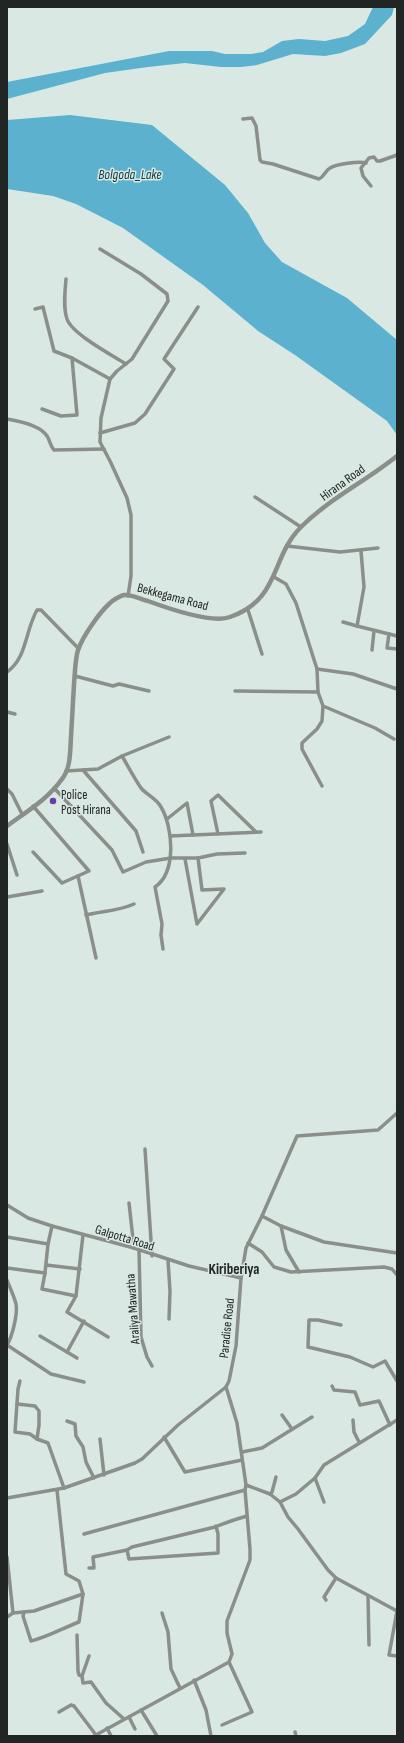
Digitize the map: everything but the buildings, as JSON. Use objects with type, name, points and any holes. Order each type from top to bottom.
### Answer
[{"type":"street","points":[[243,119],[252,118],[256,126],[260,160],[262,162],[273,164],[319,179],[323,177],[330,168],[336,165],[360,162],[366,163]]},
{"type":"street","points":[[371,186],[363,176],[361,168],[369,158],[374,158],[377,161],[380,161],[397,155]]},
{"type":"street","points":[[100,249],[141,274],[166,294],[168,301],[132,359],[110,379],[100,418],[100,442],[127,498],[131,515],[131,576],[128,596]]},
{"type":"street","points":[[66,279],[64,298],[67,320],[74,331],[126,364]]},
{"type":"street","points":[[35,309],[43,307],[54,351],[72,358],[110,379]]},
{"type":"street","points":[[100,433],[135,422],[145,414],[174,369],[164,359],[198,308]]},
{"type":"street","points":[[42,409],[61,416],[77,415],[72,358]]},
{"type":"street","points":[[7,419],[20,421],[42,431],[48,437],[51,447],[54,450],[104,449]]},
{"type":"street","name":"Hirana Road","points":[[300,527],[342,494],[396,458]]},
{"type":"street","points":[[256,497],[300,527]]},
{"type":"street","name":"Bekkegama Road","points":[[7,826],[34,806],[63,778],[70,761],[75,676],[79,649],[91,627],[110,602],[123,595],[208,618],[228,618],[248,610],[267,590],[287,546],[300,527]]},
{"type":"street","points":[[287,546],[340,552],[378,548]]},
{"type":"street","points":[[357,626],[364,587],[361,550]]},
{"type":"street","points":[[274,577],[286,584],[296,603],[317,669],[318,692],[323,706],[322,721],[317,729],[302,743],[302,749],[322,786]]},
{"type":"street","points":[[7,672],[15,666],[22,652],[30,623],[37,610],[41,610],[79,649]]},
{"type":"street","points":[[248,610],[262,654]]},
{"type":"street","points":[[343,622],[397,636]]},
{"type":"street","points":[[372,650],[374,630]]},
{"type":"street","points":[[389,634],[387,648],[397,649]]},
{"type":"street","points":[[317,669],[353,674],[397,689]]},
{"type":"street","points":[[75,676],[113,686],[119,684],[149,692]]},
{"type":"street","points":[[235,691],[318,692]]},
{"type":"street","points":[[323,706],[375,728],[394,739]]},
{"type":"street","points":[[7,712],[15,714]]},
{"type":"street","points":[[66,771],[98,769],[122,756],[169,737]]},
{"type":"street","points":[[122,756],[142,789],[161,805],[167,819],[170,836],[171,858],[162,882],[155,887],[162,924],[161,935],[163,949]]},
{"type":"street","points":[[83,770],[136,831],[143,852]]},
{"type":"street","points":[[54,788],[112,850],[123,872],[146,862],[171,858],[185,859],[217,854],[245,853]]},
{"type":"street","points":[[7,789],[12,794],[22,814]]},
{"type":"street","points":[[218,834],[211,801],[218,795],[256,832]]},
{"type":"street","points":[[167,819],[187,803],[193,835]]},
{"type":"street","points":[[33,852],[62,883],[89,871],[34,806]]},
{"type":"street","points":[[170,836],[262,832]]},
{"type":"street","points":[[7,844],[17,875]]},
{"type":"street","points":[[185,859],[196,924],[224,889],[202,890],[198,858]]},
{"type":"street","points":[[78,876],[96,958]]},
{"type":"street","points":[[7,897],[42,892]]},
{"type":"street","points":[[86,915],[122,910],[134,904]]},
{"type":"street","name":"Paradise Road","points":[[226,1387],[229,1381],[236,1346],[241,1278],[248,1242],[262,1216],[297,1136],[378,1130],[397,1112]]},
{"type":"street","points":[[145,1149],[152,1256]]},
{"type":"street","points":[[129,1203],[134,1248]]},
{"type":"street","name":"Galpotta Road","points":[[7,1206],[28,1218],[52,1226],[134,1248],[152,1256],[241,1278]]},
{"type":"street","points":[[262,1216],[281,1226],[324,1242],[397,1253]]},
{"type":"street","points":[[52,1226],[42,1289],[76,1296]]},
{"type":"street","points":[[281,1226],[286,1250],[299,1272]]},
{"type":"street","points":[[83,1235],[76,1296],[67,1312],[108,1337]]},
{"type":"street","points":[[7,1237],[48,1244]]},
{"type":"street","points":[[248,1242],[262,1252],[274,1267],[291,1272],[384,1267],[392,1270],[397,1275]]},
{"type":"street","name":"Araliya Mawatha","points":[[139,1250],[141,1337],[152,1366]]},
{"type":"street","points":[[168,1260],[170,1291],[169,1319]]},
{"type":"street","points":[[46,1265],[80,1269]]},
{"type":"street","points":[[7,1268],[45,1273]]},
{"type":"street","points":[[7,1280],[17,1309],[11,1337],[7,1345],[51,1374],[84,1382]]},
{"type":"street","points":[[341,1326],[318,1320],[309,1320],[308,1347],[350,1358],[373,1367],[385,1361],[397,1381]]},
{"type":"street","points":[[67,1352],[84,1321]]},
{"type":"street","points":[[40,1336],[77,1358]]},
{"type":"street","points":[[20,1381],[15,1432],[30,1434],[37,1439],[48,1442],[64,1488]]},
{"type":"street","points":[[332,1386],[334,1390],[355,1392],[360,1405],[379,1401],[390,1425]]},
{"type":"street","points":[[7,1498],[64,1488],[142,1460],[164,1437],[226,1387],[237,1423],[242,1452],[246,1485],[244,1490],[250,1560],[227,1621],[227,1633],[232,1654],[229,1662],[95,1735],[74,1706],[71,1705],[59,1712]]},
{"type":"street","points":[[17,1404],[35,1406],[39,1411],[37,1439]]},
{"type":"street","points":[[282,1415],[292,1429]]},
{"type":"street","points":[[242,1452],[262,1448],[312,1417]]},
{"type":"street","points":[[353,1420],[354,1432],[359,1442]]},
{"type":"street","points":[[280,1502],[296,1494],[315,1478],[324,1465],[336,1459],[359,1442],[374,1435],[397,1420]]},
{"type":"street","points":[[66,1421],[75,1424],[76,1436],[83,1447],[85,1458],[94,1478]]},
{"type":"street","points":[[164,1437],[185,1472],[242,1460]]},
{"type":"street","points":[[100,1440],[104,1474]]},
{"type":"street","points":[[270,1494],[272,1492],[276,1477]]},
{"type":"street","points":[[315,1478],[324,1502]]},
{"type":"street","points":[[246,1485],[270,1494],[280,1502],[288,1517],[298,1528],[328,1570],[336,1578],[397,1611],[389,1655],[397,1656]]},
{"type":"street","points":[[24,1612],[23,1616],[31,1641],[79,1622],[83,1594],[78,1581],[66,1574],[56,1490]]},
{"type":"street","points":[[84,1534],[244,1490]]},
{"type":"street","points":[[89,1568],[94,1568],[93,1557],[127,1550],[132,1547],[216,1526],[247,1516]]},
{"type":"street","points":[[127,1550],[129,1559],[218,1553],[218,1534],[216,1526]]},
{"type":"street","points":[[7,1557],[13,1613]]},
{"type":"street","points":[[326,1600],[324,1597],[336,1578]]},
{"type":"street","points":[[7,1617],[13,1613],[48,1608],[83,1594]]},
{"type":"street","points":[[368,1596],[369,1645]]},
{"type":"street","points":[[162,1613],[168,1632],[172,1669],[180,1688]]},
{"type":"street","points":[[77,1635],[78,1671],[79,1675],[82,1676]]},
{"type":"street","points":[[89,1656],[82,1676],[83,1683],[91,1682],[106,1703],[124,1719]]},
{"type":"street","points":[[222,1725],[252,1712],[229,1662]]},
{"type":"street","points":[[194,1680],[206,1710],[211,1736]]},
{"type":"street","points":[[141,1710],[157,1736]]},
{"type":"street","points":[[129,1717],[135,1729]]},
{"type":"street","points":[[107,1728],[112,1736]]},
{"type":"water","points":[[373,7],[394,7],[392,15],[365,44],[341,53],[325,56],[293,54],[257,65],[241,67],[221,67],[185,63],[148,67],[105,73],[7,99],[7,82],[169,51],[212,51],[225,54],[251,54],[263,52],[282,41],[299,39],[325,41],[348,36],[365,24]]},
{"type":"water","name":"Bolgoda_Lake","points":[[70,115],[152,125],[225,185],[248,213],[265,243],[282,262],[347,298],[397,340],[397,435],[387,421],[295,355],[258,331],[203,285],[123,228],[76,204],[53,196],[7,189],[7,120]]},
{"type":"place","name":"Police Post Hirana","points":[[53,801]]},
{"type":"district","name":"Kiriberiya","points":[[234,1269]]}]
